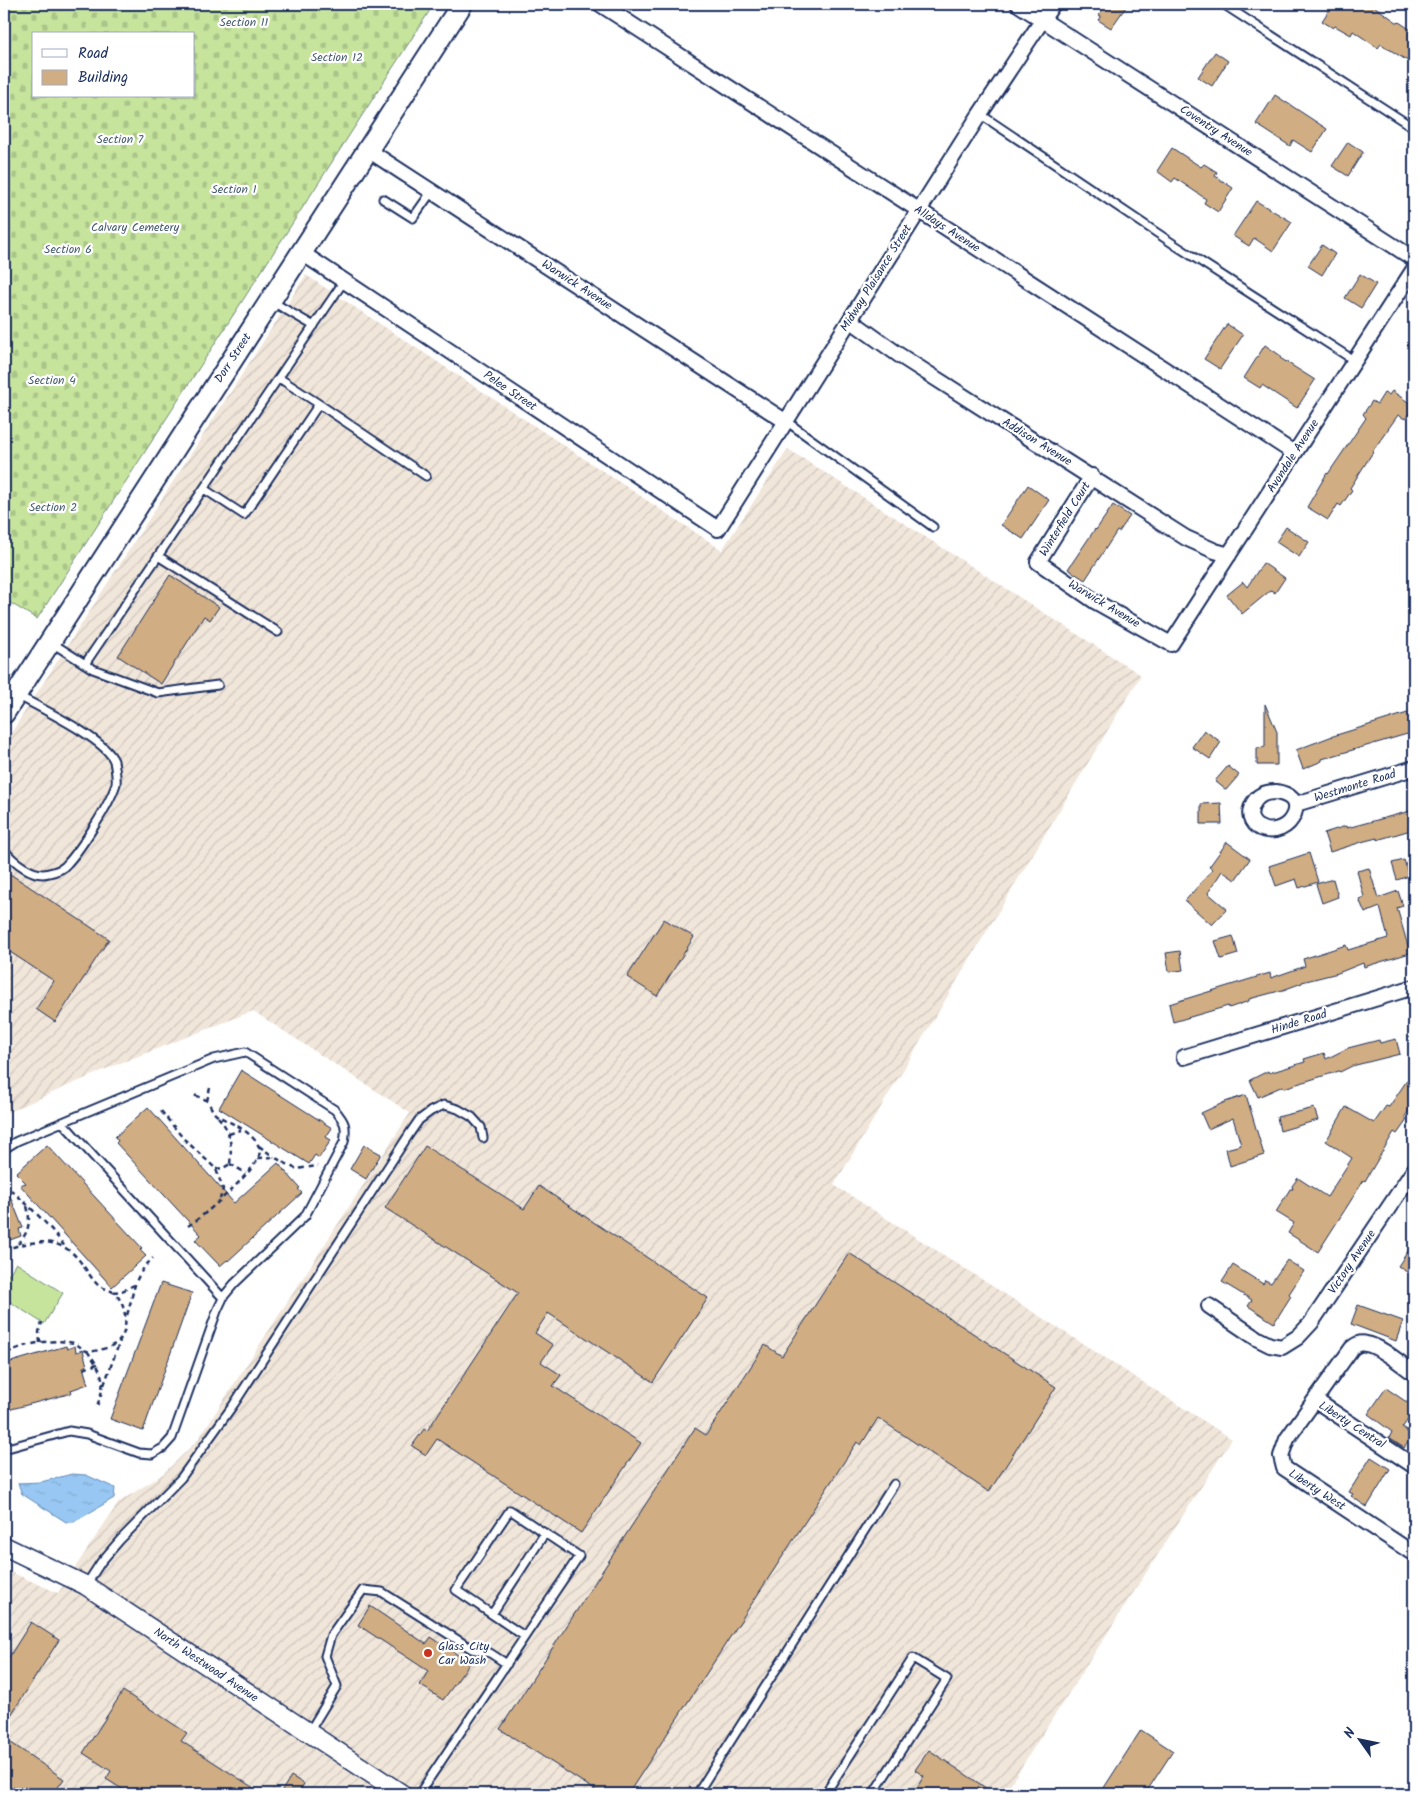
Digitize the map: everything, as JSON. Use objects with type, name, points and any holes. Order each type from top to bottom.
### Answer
[{"type":"main road","name":"Dorr Street","points":[[4,713],[462,4]]},
{"type":"street","name":"Alldays Avenue","points":[[600,4],[1294,453]]},
{"type":"street","name":"Coventry Avenue","points":[[1018,4],[1414,259]]},
{"type":"street","name":"Midway Plaisance Street","points":[[718,529],[980,114],[1054,4]]},
{"type":"street","name":"Warwick Avenue","points":[[368,150],[785,421]]},
{"type":"street","name":"Pelee Street","points":[[302,253],[718,529]]},
{"type":"street","name":"Avondale Avenue","points":[[1171,644],[1414,269]]},
{"type":"street","name":"Addison Avenue","points":[[850,320],[899,355],[1092,476],[1186,538],[1229,555]]},
{"type":"street","name":"Winterfield Court","points":[[1038,562],[1092,476]]},
{"type":"street","name":"Warwick Avenue","points":[[1038,562],[1096,602],[1171,644]]},
{"type":"street","name":"Westmonte Road","points":[[1296,804],[1414,768]]},
{"type":"street","name":"Hinde Road","points":[[1184,1057],[1414,987]]},
{"type":"street","name":"Victory Avenue","points":[[1209,1306],[1270,1345],[1282,1347],[1298,1337],[1311,1323],[1414,1172]]},
{"type":"street","points":[[1315,1400],[1352,1348],[1358,1344],[1367,1344],[1379,1350],[1414,1373]]},
{"type":"street","name":"Liberty Central","points":[[1315,1400],[1414,1466]]},
{"type":"street","name":"Liberty West","points":[[1315,1400],[1288,1440],[1282,1456],[1284,1468],[1414,1554]]},
{"type":"street","name":"North Westwood Avenue","points":[[4,1546],[86,1585],[402,1794]]},
{"type":"lane","points":[[1223,4],[1414,128]]},
{"type":"lane","points":[[980,114],[1175,245],[1355,361]]},
{"type":"lane","points":[[383,199],[413,218],[433,191]]},
{"type":"lane","points":[[85,664],[344,281]]},
{"type":"lane","points":[[271,300],[314,326]]},
{"type":"lane","points":[[279,378],[426,476]]},
{"type":"lane","points":[[204,489],[244,515],[319,404]]},
{"type":"lane","points":[[785,421],[933,527]]},
{"type":"lane","points":[[158,556],[278,632]]},
{"type":"lane","points":[[50,642],[92,669],[158,693],[218,685]]},
{"type":"lane","points":[[4,850],[27,870],[47,874],[65,866],[88,835],[108,801],[116,781],[113,760],[99,744],[76,727],[15,695]]},
{"type":"lane","points":[[4,1149],[214,1059],[245,1052],[335,1110],[344,1121],[346,1131],[344,1142],[305,1216],[234,1284],[223,1298],[172,1438],[163,1448],[152,1454],[139,1453],[88,1434],[69,1431],[4,1449]]},
{"type":"lane","points":[[86,1585],[101,1562],[120,1540],[186,1471],[234,1404],[419,1120],[431,1110],[444,1106],[458,1109],[472,1117],[481,1127],[483,1138]]},
{"type":"lane","points":[[63,1123],[223,1298]]},
{"type":"lane","points":[[697,1794],[894,1484]]},
{"type":"lane","points":[[419,1794],[579,1556],[510,1510],[456,1590],[524,1636]]},
{"type":"lane","points":[[492,1614],[545,1533]]},
{"type":"lane","points":[[308,1732],[337,1686],[325,1656],[331,1635],[363,1590],[382,1592],[472,1649],[490,1653],[507,1664]]},
{"type":"lane","points":[[825,1794],[913,1658],[946,1680],[873,1794]]},
{"type":"path","points":[[207,1101],[210,1088]]},
{"type":"path","points":[[193,1095],[207,1101],[224,1124],[229,1134],[232,1152],[230,1164]]},
{"type":"path","points":[[161,1111],[183,1138],[216,1169],[223,1189],[220,1200]]},
{"type":"path","points":[[217,1116],[242,1130],[274,1157],[296,1170],[320,1166]]},
{"type":"path","points":[[229,1134],[242,1130]]},
{"type":"path","points":[[188,1226],[198,1220],[220,1200],[246,1173],[258,1158],[258,1145]]},
{"type":"path","points":[[258,1158],[274,1157]]},
{"type":"path","points":[[216,1169],[230,1164]]},
{"type":"path","points":[[230,1164],[246,1173]]},
{"type":"path","points":[[4,1184],[60,1239],[66,1248]]},
{"type":"path","points":[[17,1246],[29,1228],[30,1218],[27,1206]]},
{"type":"path","points":[[4,1250],[41,1241],[66,1248],[72,1252],[98,1286],[113,1292],[122,1291],[134,1284]]},
{"type":"path","points":[[96,1408],[121,1338],[134,1284],[139,1273],[153,1258]]},
{"type":"path","points":[[113,1292],[121,1303],[126,1316]]},
{"type":"path","points":[[40,1343],[39,1332],[42,1322]]},
{"type":"path","points":[[87,1351],[101,1350],[115,1344],[121,1338]]},
{"type":"path","points":[[4,1355],[17,1348],[40,1343],[74,1343],[87,1351],[97,1364],[104,1386]]},
{"type":"path","points":[[84,1369],[97,1364]]},
{"type":"shaded area","points":[[306,275],[722,550],[788,449],[1141,675],[834,1185],[1232,1439],[1004,1794],[4,1794],[4,1569],[58,1593],[119,1502],[163,1474],[197,1441],[410,1113],[253,1011],[113,1066],[4,1114],[4,744]]},
{"type":"green space","name":"Calvary Cemetery","points":[[4,4],[434,4],[37,619],[4,599]]},
{"type":"green space","points":[[16,1263],[63,1293],[44,1324],[4,1298],[4,1282]]},
{"type":"water","points":[[72,1474],[86,1475],[115,1488],[114,1498],[74,1522],[66,1522],[22,1494],[18,1483],[41,1482]]},
{"type":"building","points":[[1106,4],[1128,4],[1111,28],[1098,20]]},
{"type":"building","points":[[1333,4],[1371,4],[1414,32],[1414,65],[1381,44],[1378,48],[1353,31],[1351,35],[1335,26],[1333,28],[1322,21]]},
{"type":"building","points":[[1215,52],[1228,61],[1212,86],[1198,77]]},
{"type":"building","points":[[1275,95],[1327,129],[1312,152],[1293,140],[1290,146],[1256,124]]},
{"type":"building","points":[[1348,142],[1363,152],[1348,176],[1332,166]]},
{"type":"building","points":[[1172,148],[1201,167],[1204,164],[1217,172],[1215,176],[1233,188],[1218,212],[1204,203],[1206,199],[1175,178],[1172,182],[1157,171]]},
{"type":"building","points":[[1256,201],[1292,222],[1273,251],[1254,238],[1249,246],[1233,236]]},
{"type":"building","points":[[1322,245],[1335,254],[1322,275],[1308,266]]},
{"type":"building","points":[[1360,274],[1376,284],[1361,308],[1345,298]]},
{"type":"building","points":[[1227,324],[1243,335],[1220,369],[1204,359]]},
{"type":"building","points":[[1265,345],[1281,356],[1280,358],[1315,380],[1297,408],[1262,385],[1260,388],[1244,378]]},
{"type":"building","points":[[1392,391],[1411,404],[1409,407],[1412,409],[1405,419],[1398,415],[1372,452],[1350,488],[1352,490],[1341,506],[1338,504],[1328,520],[1307,507],[1327,473],[1366,418],[1363,414],[1372,401],[1377,404],[1384,393],[1389,395]]},
{"type":"building","points":[[1028,485],[1049,500],[1023,539],[1001,525]]},
{"type":"building","points":[[1113,505],[1130,516],[1119,532],[1117,531],[1085,580],[1068,569]]},
{"type":"building","points":[[1286,527],[1309,542],[1299,557],[1276,542]]},
{"type":"building","points":[[1263,563],[1285,578],[1275,593],[1271,590],[1242,614],[1227,595],[1243,582],[1247,587]]},
{"type":"building","points":[[170,575],[219,607],[210,620],[204,616],[161,684],[118,656]]},
{"type":"building","points":[[1265,704],[1277,732],[1277,765],[1257,765],[1257,748],[1265,747]]},
{"type":"building","points":[[1414,711],[1414,732],[1322,759],[1322,761],[1303,769],[1296,750],[1330,737]]},
{"type":"building","points":[[1204,730],[1221,742],[1210,759],[1192,747]]},
{"type":"building","points":[[1228,766],[1239,775],[1226,790],[1215,781]]},
{"type":"building","points":[[1221,803],[1222,824],[1201,824],[1201,804]]},
{"type":"building","points":[[1414,810],[1414,829],[1330,852],[1324,833]]},
{"type":"building","points":[[1227,842],[1250,859],[1235,880],[1222,871],[1208,893],[1227,909],[1212,925],[1185,901],[1213,869],[1209,867]]},
{"type":"building","points":[[1309,853],[1318,882],[1299,888],[1296,879],[1276,886],[1269,866]]},
{"type":"building","points":[[1404,860],[1409,876],[1397,880],[1392,863]]},
{"type":"building","points":[[1369,868],[1378,898],[1398,891],[1403,906],[1397,908],[1410,953],[1364,967],[1363,963],[1338,973],[1249,999],[1249,1001],[1229,1008],[1228,1006],[1173,1022],[1169,1004],[1270,973],[1271,978],[1305,966],[1303,959],[1346,945],[1348,950],[1388,938],[1380,907],[1365,913],[1359,899],[1364,897],[1357,871]]},
{"type":"building","points":[[4,870],[109,939],[55,1022],[36,1009],[54,981],[4,948]]},
{"type":"building","points":[[1333,879],[1338,897],[1322,903],[1316,884]]},
{"type":"building","points":[[664,919],[694,937],[657,996],[627,977]]},
{"type":"building","points":[[1233,936],[1238,954],[1221,959],[1215,941]]},
{"type":"building","points":[[1180,951],[1183,970],[1169,972],[1166,953]]},
{"type":"building","points":[[1396,1039],[1400,1054],[1352,1066],[1340,1072],[1284,1088],[1283,1086],[1258,1097],[1250,1080],[1268,1071],[1269,1073],[1305,1062],[1304,1059],[1324,1053],[1326,1059],[1348,1048],[1379,1040],[1380,1043]]},
{"type":"building","points":[[241,1070],[332,1128],[326,1137],[331,1140],[319,1158],[315,1155],[309,1164],[219,1108]]},
{"type":"building","points":[[1414,1070],[1414,1103],[1404,1118],[1407,1120],[1397,1134],[1394,1132],[1365,1181],[1318,1252],[1288,1233],[1294,1223],[1276,1212],[1290,1189],[1293,1189],[1292,1186],[1298,1178],[1327,1197],[1352,1158],[1326,1141],[1346,1107],[1374,1123],[1386,1106],[1389,1107]]},
{"type":"building","points":[[1246,1095],[1264,1155],[1230,1166],[1226,1149],[1241,1145],[1233,1118],[1208,1129],[1201,1113]]},
{"type":"building","points":[[148,1107],[234,1203],[278,1163],[300,1188],[298,1189],[302,1193],[228,1261],[220,1266],[195,1240],[201,1235],[116,1143],[118,1141],[115,1137]]},
{"type":"building","points":[[1314,1108],[1318,1120],[1280,1131],[1277,1117]]},
{"type":"building","points":[[47,1145],[142,1248],[140,1250],[146,1256],[112,1287],[20,1185],[26,1183],[16,1173]]},
{"type":"building","points":[[364,1145],[381,1154],[366,1179],[350,1169]]},
{"type":"building","points":[[425,1146],[524,1209],[539,1186],[708,1298],[653,1382],[548,1313],[535,1333],[553,1345],[541,1362],[561,1375],[553,1386],[641,1443],[581,1533],[437,1439],[426,1455],[412,1446],[424,1429],[427,1431],[518,1293],[385,1208]]},
{"type":"building","points":[[4,1181],[23,1228],[19,1229],[21,1236],[10,1240],[9,1238],[4,1240]]},
{"type":"building","points":[[1414,1242],[1414,1277],[1398,1266]]},
{"type":"building","points":[[849,1253],[1056,1387],[989,1492],[878,1418],[861,1445],[857,1442],[628,1794],[601,1794],[500,1729],[695,1428],[706,1435],[765,1345],[782,1356]]},
{"type":"building","points":[[1287,1260],[1304,1271],[1274,1323],[1248,1306],[1252,1300],[1222,1282],[1233,1265],[1263,1284],[1265,1280],[1271,1283]]},
{"type":"building","points":[[161,1283],[192,1293],[143,1431],[110,1419]]},
{"type":"building","points":[[1358,1305],[1403,1321],[1396,1341],[1351,1324]]},
{"type":"building","points":[[66,1346],[67,1349],[75,1346],[76,1352],[83,1350],[87,1366],[83,1367],[88,1384],[71,1390],[72,1393],[4,1411],[4,1364]]},
{"type":"building","points":[[1386,1388],[1414,1407],[1414,1411],[1402,1428],[1413,1436],[1404,1448],[1389,1438],[1392,1432],[1368,1414]]},
{"type":"building","points":[[1371,1457],[1390,1469],[1367,1507],[1351,1496],[1353,1494],[1349,1492]]},
{"type":"building","name":"Glass City Car Wash","points":[[370,1606],[426,1644],[431,1637],[470,1663],[443,1700],[420,1685],[428,1671],[358,1625]]},
{"type":"building","points":[[31,1622],[59,1640],[4,1726],[4,1665]]},
{"type":"building","points":[[123,1691],[187,1733],[181,1741],[263,1794],[130,1794],[106,1779],[111,1771],[83,1753]]},
{"type":"building","points":[[1141,1730],[1173,1751],[1145,1794],[1100,1794]]},
{"type":"building","points":[[4,1738],[64,1779],[53,1794],[4,1794]]},
{"type":"building","points":[[929,1750],[995,1794],[913,1794],[924,1776],[915,1770]]},
{"type":"building","points":[[291,1776],[304,1784],[298,1794],[280,1794]]},
{"type":"place","name":"Glass City Car Wash","points":[[428,1653]]},
{"type":"park label","name":"Section 11","points":[[244,22]]},
{"type":"park label","name":"Section 12","points":[[337,57]]},
{"type":"park label","name":"Section 7","points":[[120,139]]},
{"type":"park label","name":"Section 1","points":[[234,189]]},
{"type":"park label","name":"Section 6","points":[[68,249]]},
{"type":"park label","name":"Section 4","points":[[52,380]]},
{"type":"park label","name":"Section 2","points":[[53,507]]}]
